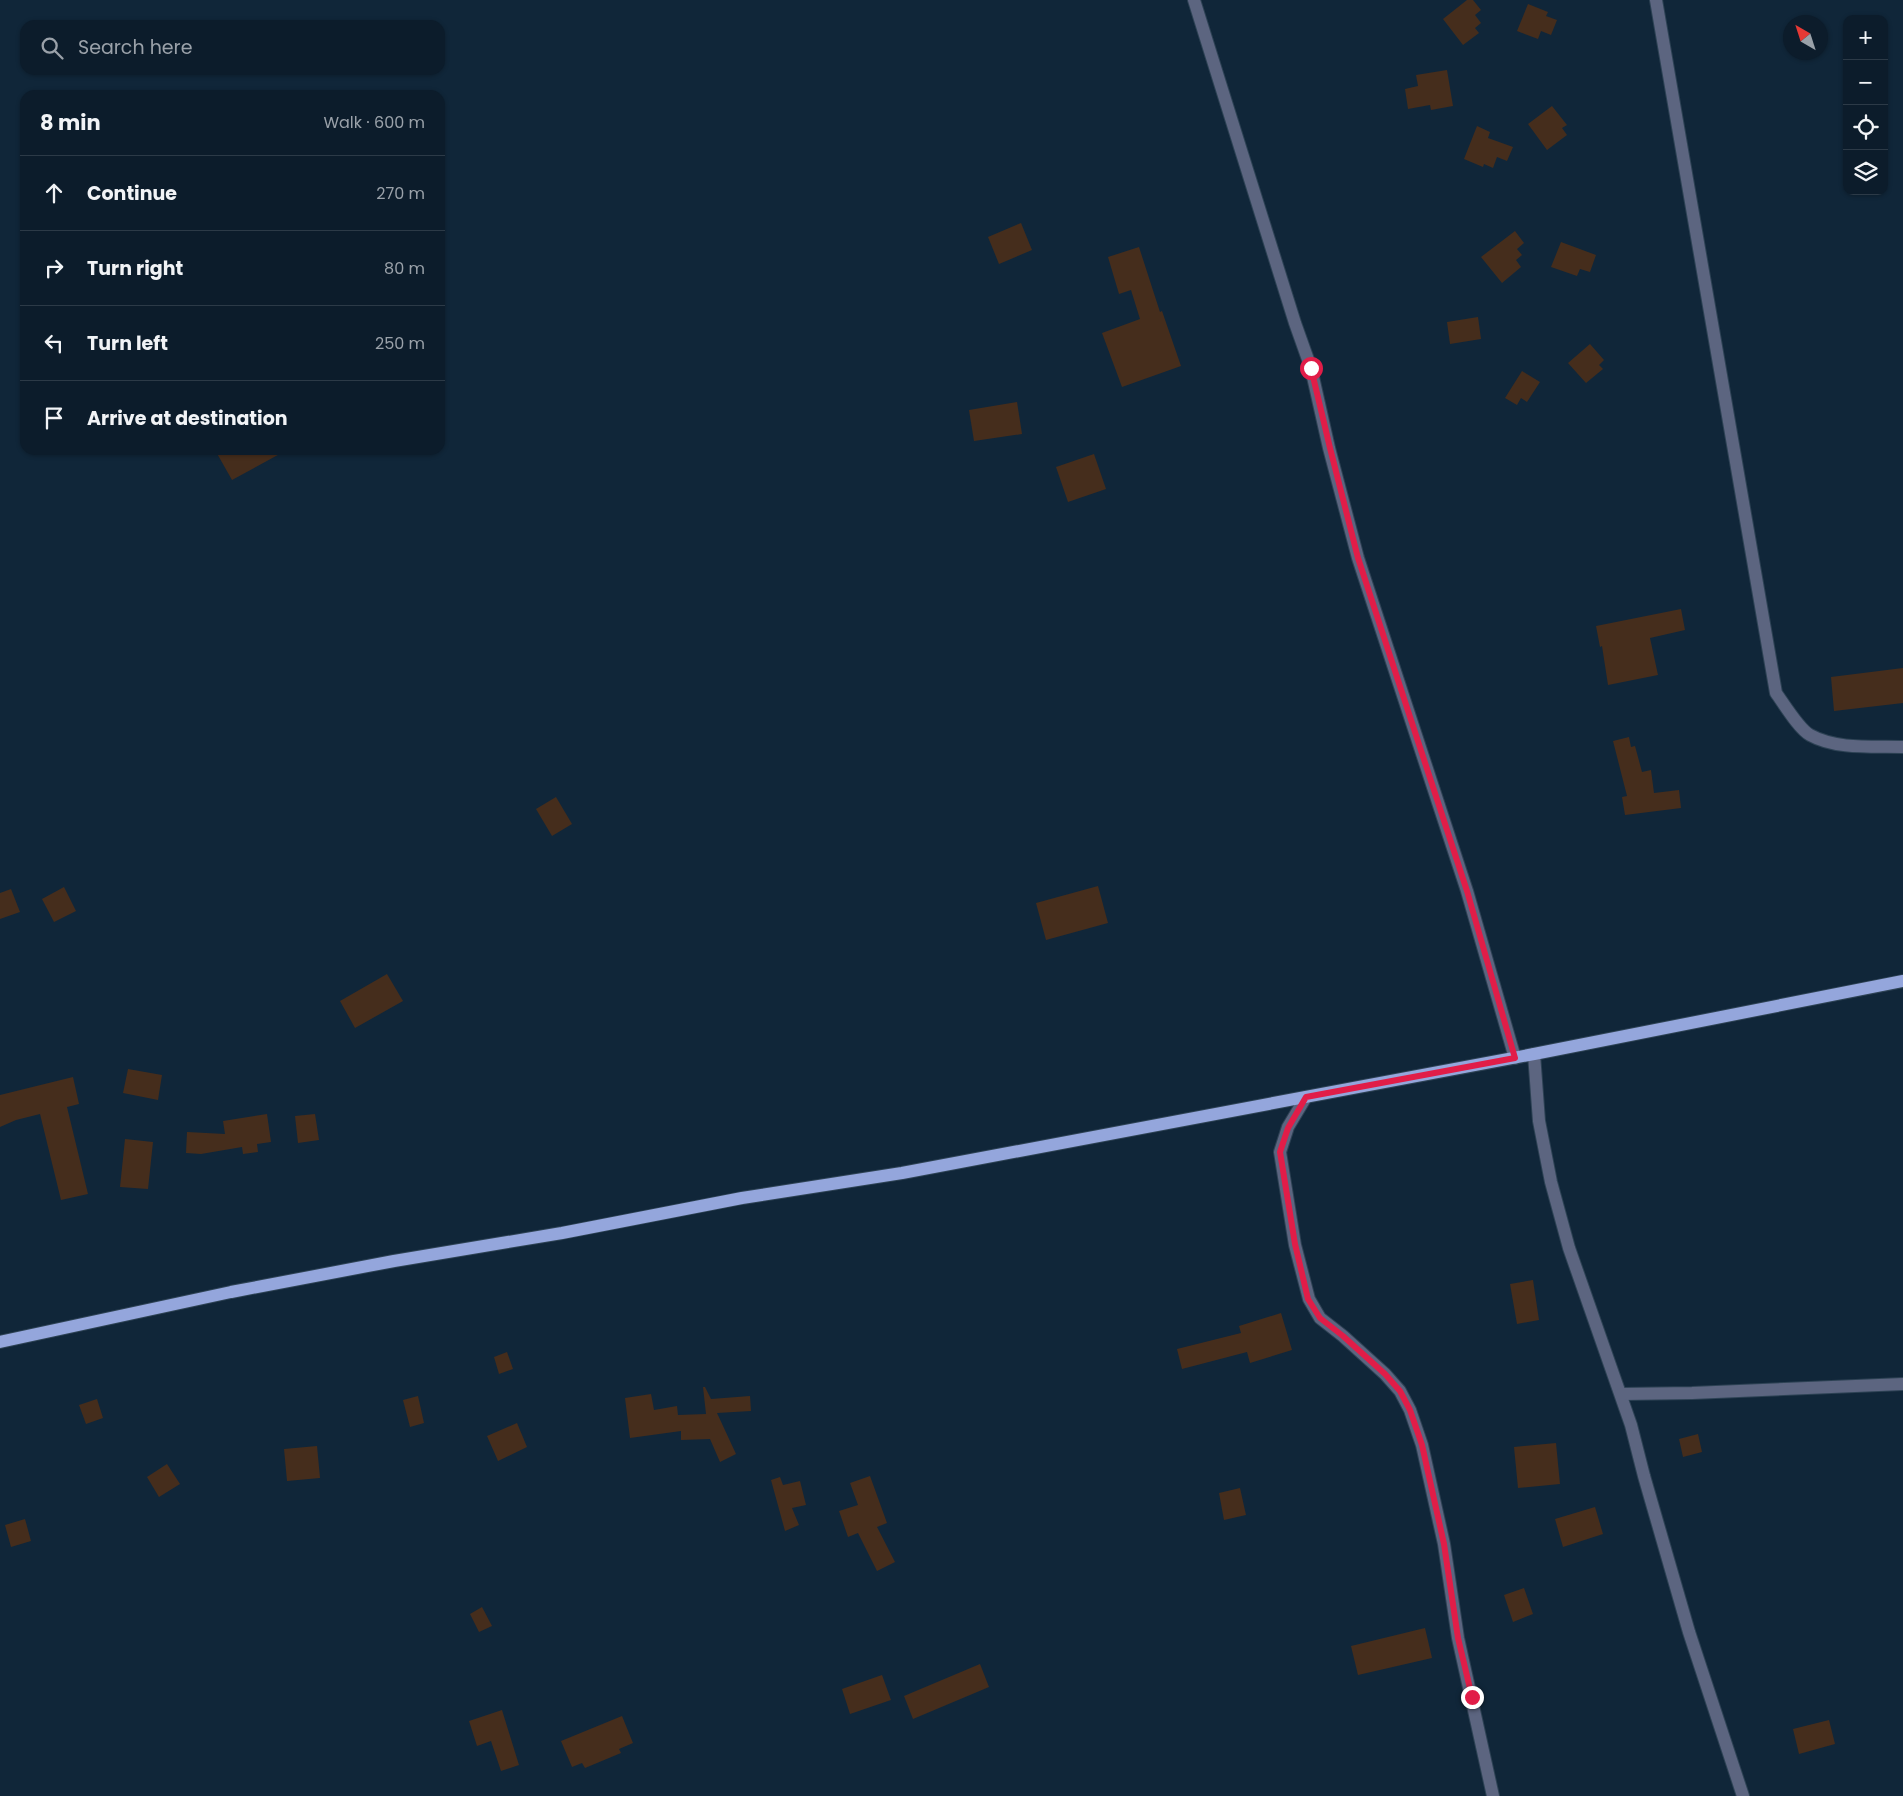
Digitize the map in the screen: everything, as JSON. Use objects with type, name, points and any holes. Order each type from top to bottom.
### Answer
[{"type":"main road","points":[[0,1342],[147,1309],[394,1261],[562,1233],[742,1198],[902,1173],[1515,1058],[1903,981]]},
{"type":"street","points":[[1194,0],[1295,323],[1311,368],[1358,558],[1464,882],[1515,1058]]},
{"type":"street","points":[[1656,0],[1776,693],[1788,711],[1809,735],[1836,744],[1903,747]]},
{"type":"street","points":[[1534,1054],[1539,1121],[1550,1182],[1569,1248],[1631,1425],[1689,1632],[1743,1796]]},
{"type":"street","points":[[1306,1097],[1288,1128],[1280,1152],[1295,1244],[1308,1299],[1320,1318],[1385,1374],[1400,1391],[1410,1410],[1424,1454],[1444,1544],[1458,1638],[1493,1796]]},
{"type":"street","points":[[1621,1394],[1903,1384]]},
{"type":"building","points":[[1467,0],[1473,0],[1481,10],[1475,15],[1481,23],[1475,28],[1479,33],[1463,45],[1443,19]]},
{"type":"building","points":[[1528,4],[1548,12],[1546,16],[1557,20],[1551,35],[1541,31],[1538,39],[1517,31]]},
{"type":"building","points":[[1447,70],[1453,106],[1431,110],[1430,105],[1408,109],[1405,89],[1418,86],[1416,75]]},
{"type":"building","points":[[1552,106],[1567,125],[1562,128],[1567,135],[1547,150],[1528,124]]},
{"type":"building","points":[[1477,126],[1490,132],[1488,138],[1513,147],[1507,161],[1497,157],[1493,168],[1484,164],[1483,167],[1464,159]]},
{"type":"building","points":[[1021,223],[1032,250],[999,264],[988,237]]},
{"type":"building","points":[[1515,231],[1524,243],[1517,249],[1522,255],[1516,260],[1521,267],[1502,283],[1481,257]]},
{"type":"building","points":[[1561,242],[1596,255],[1590,272],[1580,269],[1577,276],[1551,267]]},
{"type":"building","points":[[1139,247],[1160,312],[1162,311],[1181,366],[1122,387],[1102,333],[1140,319],[1131,290],[1119,294],[1108,257]]},
{"type":"building","points":[[1478,317],[1481,339],[1450,344],[1447,322]]},
{"type":"building","points":[[1590,344],[1604,360],[1599,365],[1603,369],[1586,383],[1568,363]]},
{"type":"building","points":[[1522,371],[1540,382],[1527,402],[1521,398],[1517,405],[1505,398]]},
{"type":"building","points":[[1017,402],[1022,434],[974,441],[969,410]]},
{"type":"building","points":[[1094,454],[1106,489],[1068,502],[1056,467]]},
{"type":"building","points":[[218,455],[278,455],[232,480]]},
{"type":"building","points":[[1681,609],[1685,630],[1650,638],[1658,675],[1608,685],[1602,646],[1600,647],[1596,626]]},
{"type":"building","points":[[1903,668],[1903,703],[1834,711],[1831,677]]},
{"type":"building","points":[[1629,737],[1631,747],[1635,746],[1642,772],[1651,770],[1654,793],[1679,790],[1681,808],[1625,815],[1622,797],[1627,796],[1613,741]]},
{"type":"building","points":[[556,797],[572,824],[552,836],[536,809]]},
{"type":"building","points":[[1098,886],[1108,923],[1046,940],[1036,903]]},
{"type":"building","points":[[64,887],[76,911],[54,922],[42,899]]},
{"type":"building","points":[[11,889],[20,912],[0,919],[0,893]]},
{"type":"building","points":[[387,974],[403,1001],[355,1028],[340,1001]]},
{"type":"building","points":[[128,1069],[162,1075],[158,1100],[123,1093]]},
{"type":"building","points":[[73,1077],[79,1104],[67,1107],[88,1194],[61,1200],[40,1114],[16,1120],[0,1127],[0,1095]]},
{"type":"building","points":[[267,1114],[271,1142],[257,1144],[258,1152],[243,1154],[242,1147],[201,1154],[186,1153],[187,1132],[225,1134],[223,1121]]},
{"type":"building","points":[[315,1114],[319,1140],[298,1143],[295,1116]]},
{"type":"building","points":[[125,1139],[153,1142],[148,1189],[120,1187]]},
{"type":"building","points":[[1533,1280],[1539,1320],[1517,1324],[1510,1284]]},
{"type":"building","points":[[1281,1313],[1292,1350],[1250,1363],[1247,1352],[1182,1369],[1177,1349],[1241,1333],[1239,1326]]},
{"type":"building","points":[[507,1352],[513,1369],[499,1374],[494,1357]]},
{"type":"building","points":[[703,1387],[705,1387],[711,1399],[750,1396],[751,1411],[717,1413],[736,1454],[720,1462],[710,1439],[681,1440],[681,1431],[630,1438],[625,1398],[651,1394],[654,1410],[677,1406],[678,1415],[706,1414]]},
{"type":"building","points":[[418,1396],[424,1423],[410,1427],[403,1400]]},
{"type":"building","points":[[97,1399],[103,1418],[86,1424],[79,1405]]},
{"type":"building","points":[[517,1423],[527,1447],[498,1461],[487,1436]]},
{"type":"building","points":[[1698,1434],[1702,1452],[1683,1457],[1679,1439]]},
{"type":"building","points":[[1556,1443],[1560,1484],[1518,1488],[1514,1447]]},
{"type":"building","points":[[317,1446],[320,1478],[287,1481],[284,1449]]},
{"type":"building","points":[[167,1464],[180,1484],[159,1497],[147,1477]]},
{"type":"building","points":[[870,1476],[887,1523],[877,1527],[895,1562],[877,1571],[858,1533],[848,1537],[839,1511],[858,1505],[850,1483]]},
{"type":"building","points":[[780,1477],[783,1485],[800,1481],[806,1505],[792,1508],[799,1525],[785,1531],[771,1480]]},
{"type":"building","points":[[1240,1488],[1246,1515],[1224,1520],[1219,1493]]},
{"type":"building","points":[[1595,1507],[1603,1534],[1563,1547],[1555,1519]]},
{"type":"building","points":[[25,1519],[31,1541],[11,1547],[5,1525]]},
{"type":"building","points":[[1524,1588],[1533,1614],[1513,1622],[1504,1595]]},
{"type":"building","points":[[482,1607],[492,1626],[479,1632],[470,1614]]},
{"type":"building","points":[[1425,1628],[1432,1658],[1358,1675],[1351,1646]]},
{"type":"building","points":[[980,1664],[989,1687],[913,1719],[904,1696]]},
{"type":"building","points":[[882,1675],[891,1700],[850,1714],[842,1689]]},
{"type":"building","points":[[502,1710],[519,1765],[501,1771],[491,1741],[477,1746],[469,1721]]},
{"type":"building","points":[[622,1716],[633,1743],[619,1749],[621,1753],[585,1768],[582,1763],[572,1767],[561,1741]]},
{"type":"building","points":[[1829,1720],[1835,1744],[1799,1754],[1793,1729]]},
{"type":"route","points":[[1311,368],[1358,558],[1467,891],[1515,1058],[1306,1097],[1288,1128],[1280,1152],[1295,1244],[1308,1299],[1320,1318],[1385,1374],[1400,1391],[1410,1410],[1422,1445],[1444,1544],[1458,1638],[1472,1697]]}]
